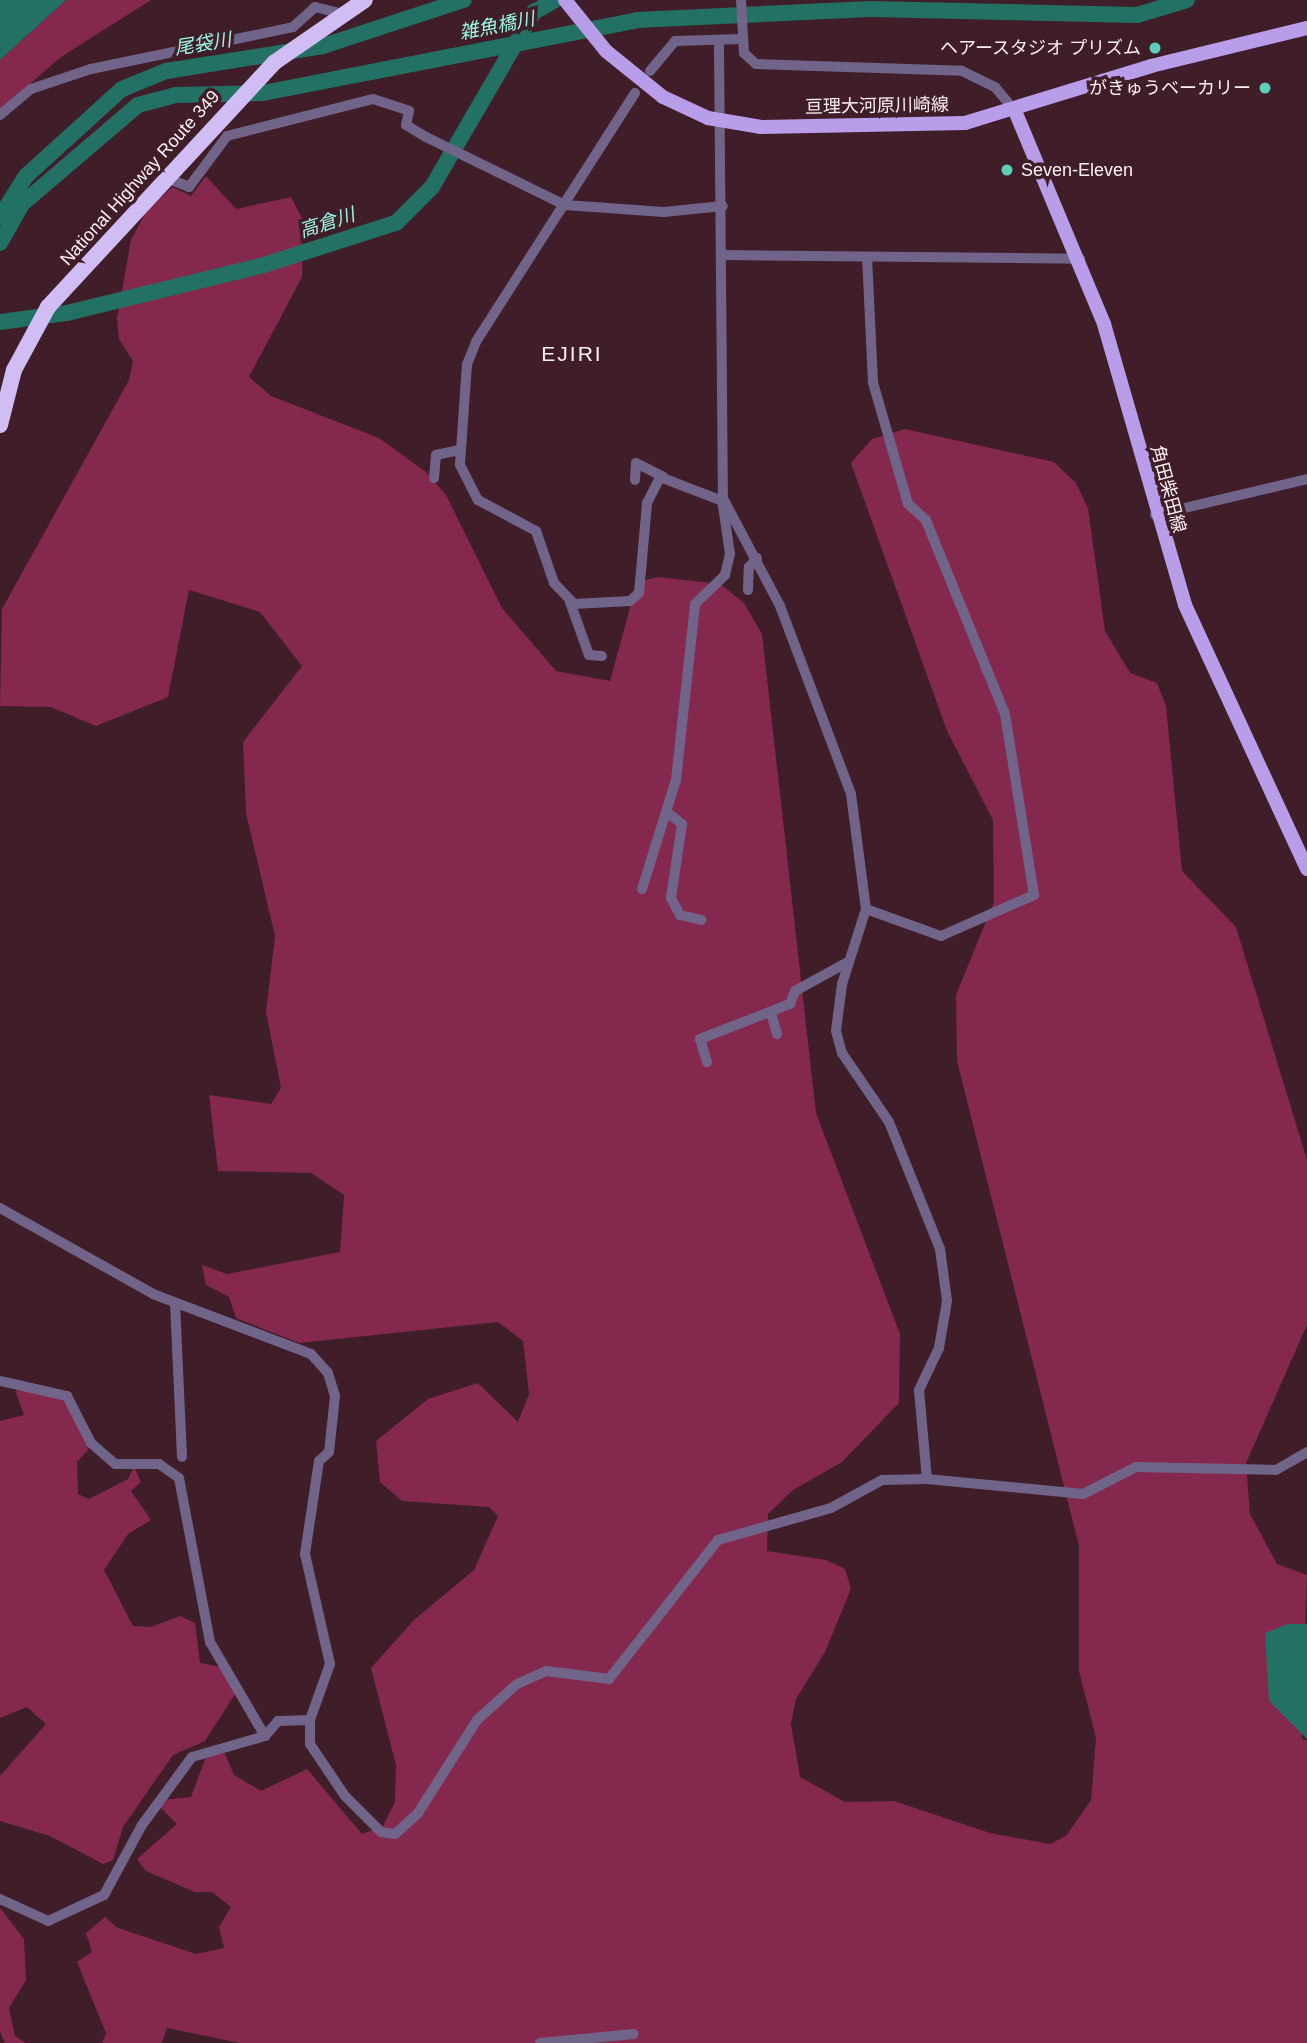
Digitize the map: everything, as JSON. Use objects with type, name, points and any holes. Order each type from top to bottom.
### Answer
[{"type":"highway","name":"National Highway Route 349","points":[[0,425],[32,330],[48,307],[202,139],[308,35],[339,13],[365,0]]},
{"type":"main road","name":"亘理大河原川崎線","points":[[565,0],[606,51],[663,97],[722,122],[926,127],[1015,110],[1151,66],[1307,28]]},
{"type":"main road","name":"角田柴田線","points":[[1015,110],[1080,259],[1104,324],[1155,515],[1185,605],[1307,869]]},
{"type":"street","points":[[741,3],[741,38],[748,60],[765,66],[962,71],[995,88],[1015,110]]},
{"type":"street","points":[[0,115],[30,89],[92,69],[293,27],[315,7],[329,5],[339,13]]},
{"type":"street","points":[[650,71],[675,41],[741,38]]},
{"type":"street","points":[[642,889],[668,813],[695,604],[725,575],[730,554],[725,502],[719,41]]},
{"type":"street","points":[[602,656],[589,655],[569,602],[554,583],[536,531],[478,500],[459,450],[467,363],[635,93]]},
{"type":"street","points":[[167,178],[189,187],[227,136],[373,99],[409,111],[406,125],[426,137],[565,205],[664,212],[723,206]]},
{"type":"street","points":[[723,255],[1080,259]]},
{"type":"street","points":[[866,909],[941,936],[1034,895],[1001,701],[926,520],[908,504],[873,383],[867,257]]},
{"type":"street","points":[[434,478],[436,455],[459,450]]},
{"type":"street","points":[[635,480],[636,463],[725,502],[757,558],[850,793],[866,909],[836,1009],[842,1053],[889,1122],[940,1248],[947,1301],[939,1348],[919,1390],[927,1479]]},
{"type":"street","points":[[569,602],[610,604],[639,593],[650,491],[664,477]]},
{"type":"street","points":[[1155,515],[1307,479]]},
{"type":"street","points":[[748,590],[749,567],[757,558]]},
{"type":"street","points":[[668,813],[682,824],[671,898],[680,915],[701,919]]},
{"type":"street","points":[[707,1062],[700,1039],[790,1004],[795,991],[848,962]]},
{"type":"street","points":[[771,1013],[777,1034]]},
{"type":"street","points":[[0,1208],[174,1303],[311,1354],[334,1383],[328,1452],[319,1461],[305,1554],[330,1654],[310,1720],[310,1744],[341,1790],[370,1824],[395,1834],[418,1813],[492,1702],[546,1671],[609,1679],[718,1540],[831,1508],[882,1480],[927,1479],[1083,1494],[1136,1467],[1276,1470],[1307,1452]]},
{"type":"street","points":[[174,1303],[182,1457]]},
{"type":"street","points":[[0,1381],[67,1396],[91,1443],[115,1464],[159,1464],[178,1478],[214,1651],[244,1692],[265,1736]]},
{"type":"street","points":[[0,1899],[48,1920],[104,1895],[142,1825],[192,1756],[265,1736],[278,1721],[310,1720]]},
{"type":"street","points":[[540,2043],[634,2034]]},
{"type":"shaded area","points":[[0,0],[66,0],[0,60]]},
{"type":"shaded area","points":[[66,0],[151,0],[61,57],[0,110],[0,60]]},
{"type":"shaded area","points":[[206,176],[236,209],[291,197],[303,220],[302,277],[249,377],[271,396],[379,438],[426,472],[446,495],[502,608],[556,671],[610,681],[633,597],[642,581],[658,577],[720,584],[744,603],[762,634],[816,1113],[900,1334],[899,1403],[842,1462],[793,1490],[768,1514],[767,1551],[826,1560],[845,1569],[851,1589],[825,1652],[796,1699],[791,1724],[800,1777],[845,1802],[894,1801],[990,1833],[1050,1844],[1066,1836],[1091,1800],[1096,1738],[1079,1671],[1079,1546],[957,1061],[956,995],[994,902],[993,820],[947,731],[851,463],[872,439],[905,429],[1054,462],[1076,483],[1088,508],[1105,631],[1130,673],[1157,683],[1166,706],[1182,871],[1236,927],[1307,1160],[1307,1325],[1246,1463],[1250,1514],[1277,1564],[1307,1575],[1302,1739],[1307,1740],[1307,2043],[240,2043],[167,2028],[162,2043],[102,2043],[106,2033],[77,1962],[92,1952],[86,1933],[105,1917],[118,1928],[196,1954],[224,1948],[219,1927],[231,1907],[212,1892],[195,1892],[146,1871],[137,1859],[177,1824],[159,1806],[161,1800],[191,1797],[207,1754],[223,1749],[234,1775],[261,1791],[307,1769],[362,1834],[383,1826],[395,1802],[396,1765],[371,1668],[414,1620],[474,1570],[498,1516],[489,1507],[402,1501],[380,1482],[376,1441],[428,1399],[478,1383],[518,1422],[529,1394],[523,1341],[498,1322],[299,1343],[236,1318],[229,1297],[206,1285],[202,1265],[227,1274],[340,1252],[344,1195],[311,1173],[218,1171],[209,1095],[271,1104],[281,1088],[266,1012],[275,936],[246,813],[243,742],[302,666],[260,612],[189,590],[168,697],[96,726],[51,707],[0,706],[2,609],[129,380],[133,361],[119,339],[117,319],[131,240],[147,210],[172,187],[191,196]]},
{"type":"shaded area","points":[[15,1390],[58,1395],[79,1416],[88,1450],[77,1462],[78,1494],[89,1499],[128,1479],[134,1466],[141,1482],[131,1491],[151,1520],[128,1534],[104,1570],[133,1626],[151,1627],[180,1616],[195,1623],[200,1663],[221,1667],[237,1691],[205,1741],[173,1755],[123,1827],[113,1860],[103,1864],[50,1836],[0,1821],[0,1776],[46,1724],[27,1707],[0,1718],[0,1421],[24,1415]]},
{"type":"shaded area","points":[[1288,1624],[1307,1624],[1307,1739],[1269,1701],[1265,1633]]},
{"type":"shaded area","points":[[0,1908],[24,1939],[26,1980],[9,2008],[15,2036],[26,2043],[5,2043],[0,2032]]},
{"type":"waterway","name":"尾袋川","points":[[0,217],[26,176],[122,89],[166,71],[323,46],[464,0]]},
{"type":"waterway","name":"高倉川","points":[[0,322],[67,313],[264,265],[396,223],[432,187],[534,12],[555,0]]},
{"type":"waterway","name":"雑魚橋川","points":[[0,243],[22,204],[138,105],[176,95],[263,93],[637,20],[870,9],[1137,15],[1187,0]]},
{"type":"place","name":"ヘアースタジオ プリズム","points":[[1155,48]]},
{"type":"place","name":"がきゅうベーカリー","points":[[1265,88]]},
{"type":"place","name":"Seven-Eleven","points":[[1007,170]]},
{"type":"district","name":"EJIRI","points":[[572,354]]}]
